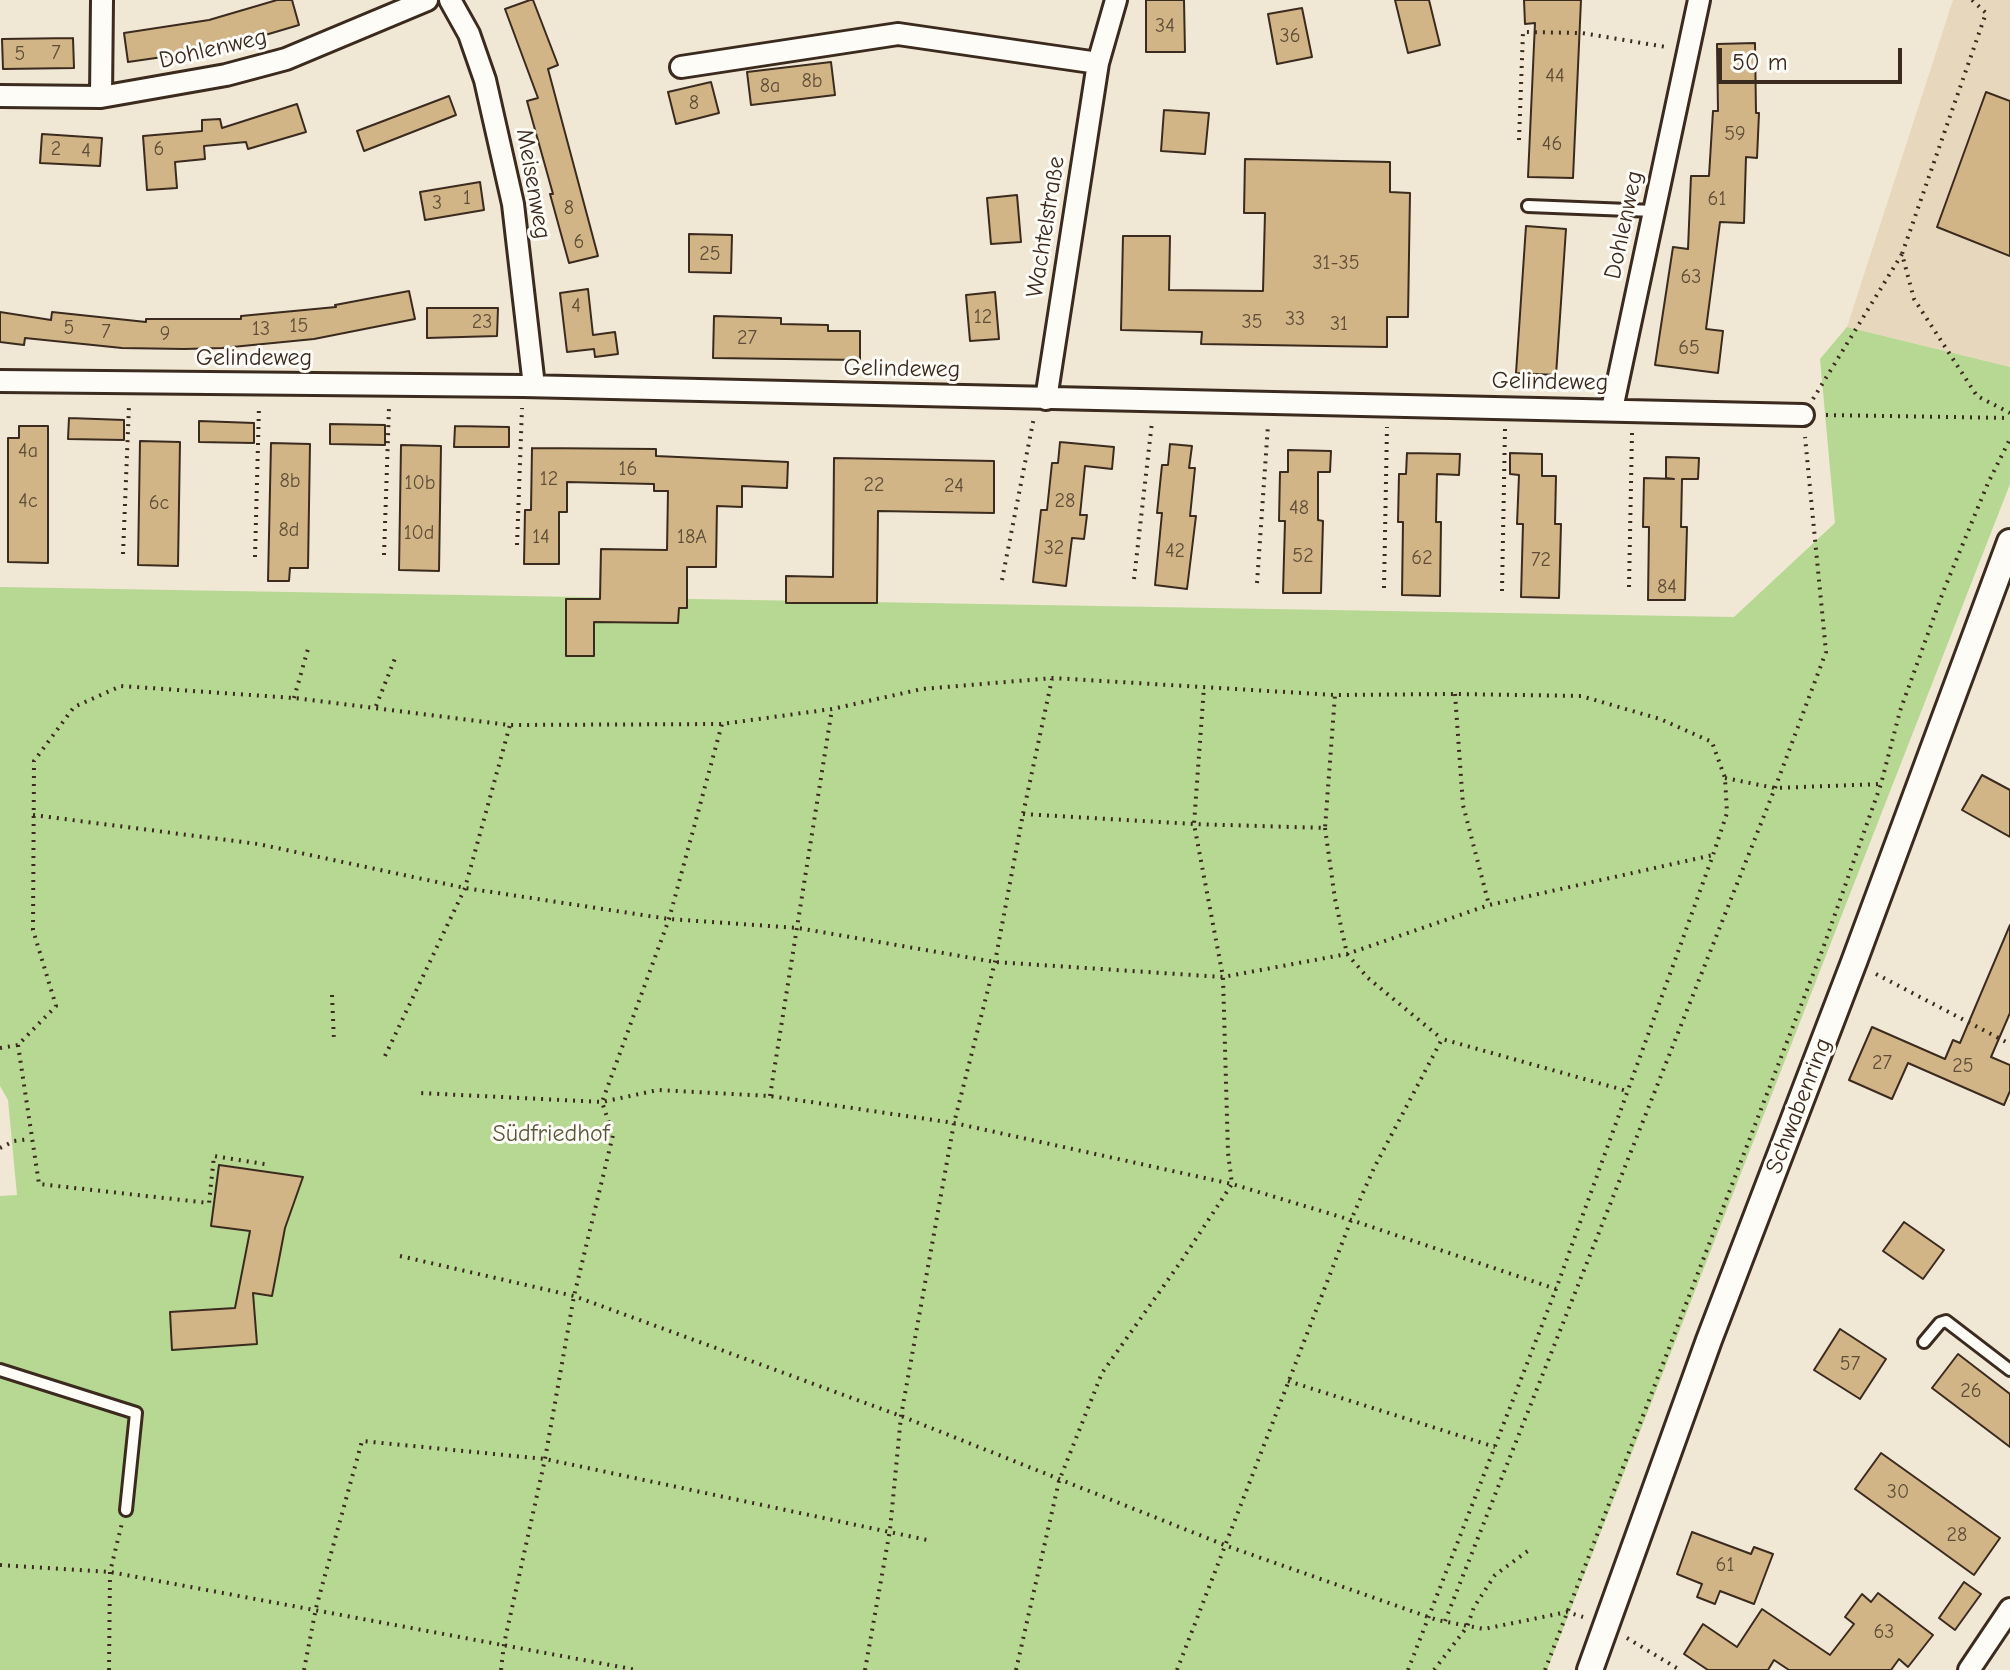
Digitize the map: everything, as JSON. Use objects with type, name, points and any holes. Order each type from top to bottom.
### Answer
[{"type":"street","points":[[101,97],[102,0]]},
{"type":"street","name":"Dohlenweg","points":[[0,96],[101,97],[181,85],[286,59],[427,0]]},
{"type":"street","name":"Meisenweg","points":[[450,0],[469,34],[485,80],[513,204],[529,386]]},
{"type":"street","name":"Wachtelstraße","points":[[1042,399],[1098,63],[1116,0]]},
{"type":"street","name":"Dohlenweg","points":[[1622,410],[1654,211],[1699,0]]},
{"type":"street","points":[[681,67],[898,34],[1098,63]]},
{"type":"street","name":"Gelindeweg","points":[[0,381],[529,386],[1803,415]]},
{"type":"street","name":"Schwabenring","points":[[1590,1670],[1709,1340],[2010,542]]},
{"type":"street","points":[[1969,1670],[2010,1609]]},
{"type":"lane","points":[[1528,206],[1654,211]]},
{"type":"lane","points":[[1924,1342],[1940,1323],[1946,1321],[2010,1370]]},
{"type":"lane","points":[[0,1370],[136,1413],[126,1510]]},
{"type":"path","points":[[1445,1621],[1826,652],[1803,415],[1902,254],[1986,13],[1972,0]]},
{"type":"path","points":[[1519,140],[1523,32],[1582,33],[1688,51]]},
{"type":"path","points":[[1902,254],[1914,299],[1977,396],[2010,415]]},
{"type":"path","points":[[123,554],[130,383]]},
{"type":"path","points":[[255,557],[260,384]]},
{"type":"path","points":[[384,555],[390,385]]},
{"type":"path","points":[[517,545],[529,386]]},
{"type":"path","points":[[1002,580],[1042,399]]},
{"type":"path","points":[[1134,579],[1154,401]]},
{"type":"path","points":[[1257,583],[1269,403]]},
{"type":"path","points":[[1384,588],[1387,405]]},
{"type":"path","points":[[1502,591],[1505,407]]},
{"type":"path","points":[[1622,410],[1629,587]]},
{"type":"path","points":[[1803,415],[2010,415]]},
{"type":"path","points":[[1545,1670],[1822,951],[1881,784],[1900,711],[1943,592],[1988,483],[2010,439]]},
{"type":"path","points":[[294,698],[308,649]]},
{"type":"path","points":[[376,706],[396,656]]},
{"type":"path","points":[[865,1670],[890,1530],[901,1416],[954,1123],[995,962],[1053,678]]},
{"type":"path","points":[[0,1048],[18,1045],[56,1006],[33,930],[34,761],[74,707],[121,686],[376,706],[510,725],[722,724],[832,709],[922,689],[1053,678],[1335,695],[1581,696],[1660,719],[1712,742],[1725,778],[1727,813],[1556,1289],[1408,1670]]},
{"type":"path","points":[[1016,1670],[1059,1481],[1102,1373],[1232,1184],[1223,977],[1194,824],[1204,687]]},
{"type":"path","points":[[1455,694],[1463,805],[1489,905]]},
{"type":"path","points":[[1335,695],[1325,828],[1347,954],[1368,978],[1442,1039],[1628,1092]]},
{"type":"path","points":[[770,1096],[832,709]]},
{"type":"path","points":[[501,1670],[545,1459],[574,1296],[613,1135],[602,1102],[669,919],[722,724]]},
{"type":"path","points":[[385,1056],[465,888],[510,725]]},
{"type":"path","points":[[1725,778],[1775,788],[1881,784]]},
{"type":"path","points":[[1023,814],[1325,828]]},
{"type":"path","points":[[33,815],[258,844],[465,888],[669,919],[798,928],[995,962],[1223,977],[1347,954],[1489,905],[1713,855]]},
{"type":"path","points":[[1854,962],[2010,1044]]},
{"type":"path","points":[[332,995],[334,1041]]},
{"type":"path","points":[[1177,1670],[1351,1220],[1374,1168],[1442,1039]]},
{"type":"path","points":[[18,1045],[39,1184],[209,1203],[214,1156],[270,1165]]},
{"type":"path","points":[[420,1093],[602,1102],[658,1090],[770,1096],[954,1123],[1232,1184],[1351,1220],[1556,1289]]},
{"type":"path","points":[[0,1148],[14,1141],[30,1139]]},
{"type":"path","points":[[400,1256],[574,1296],[901,1416],[1227,1546],[1428,1616],[1484,1629],[1567,1612]]},
{"type":"path","points":[[1288,1381],[1495,1447]]},
{"type":"path","points":[[304,1670],[316,1608],[362,1441],[545,1459],[932,1541]]},
{"type":"path","points":[[109,1670],[110,1572],[126,1510]]},
{"type":"path","points":[[1434,1670],[1467,1627],[1474,1607],[1495,1575],[1529,1550]]},
{"type":"path","points":[[0,1565],[110,1572],[637,1670]]},
{"type":"path","points":[[1608,1626],[1680,1670]]},
{"type":"shaded area","points":[[1953,0],[2010,0],[2010,367],[1847,327]]},
{"type":"green space","name":"Südfriedhof","points":[[1847,327],[2010,367],[2010,484],[1547,1670],[0,1670],[0,1196],[17,1195],[8,1100],[0,1086],[0,587],[1734,617],[1835,523],[1820,359]]},
{"type":"building","points":[[277,0],[292,0],[299,25],[218,49],[128,62],[124,33],[209,20]]},
{"type":"building","points":[[533,0],[558,65],[548,69],[598,256],[569,263],[527,101],[538,98],[505,9]]},
{"type":"building","points":[[1146,0],[1184,0],[1185,52],[1146,52]]},
{"type":"building","points":[[1395,0],[1429,0],[1440,45],[1408,53]]},
{"type":"building","points":[[1524,0],[1581,0],[1573,178],[1528,177],[1535,23],[1525,24]]},
{"type":"building","points":[[1302,8],[1312,57],[1277,64],[1268,14]]},
{"type":"building","points":[[73,38],[74,68],[3,69],[2,39]]},
{"type":"building","points":[[1755,43],[1756,113],[1759,113],[1757,158],[1746,157],[1744,223],[1720,222],[1706,329],[1723,331],[1718,373],[1655,365],[1673,247],[1688,249],[1691,176],[1709,176],[1713,111],[1718,111],[1717,44]]},
{"type":"building","points":[[831,62],[835,95],[751,105],[747,72]]},
{"type":"building","points":[[711,82],[719,113],[676,124],[668,92]]},
{"type":"building","points":[[1986,92],[2010,101],[2010,256],[1937,227]]},
{"type":"building","points":[[449,96],[456,115],[364,151],[357,131]]},
{"type":"building","points":[[297,104],[306,132],[248,149],[246,142],[204,146],[205,159],[175,162],[177,188],[147,190],[143,136],[202,131],[202,120],[220,119],[222,128]]},
{"type":"building","points":[[1164,110],[1209,113],[1205,154],[1161,151]]},
{"type":"building","points":[[42,134],[102,138],[100,166],[40,163]]},
{"type":"building","points":[[1245,159],[1390,162],[1390,192],[1410,193],[1408,317],[1387,317],[1387,347],[1201,344],[1202,332],[1121,330],[1123,236],[1170,236],[1169,290],[1263,291],[1265,213],[1244,213]]},
{"type":"building","points":[[480,182],[484,210],[425,220],[420,192]]},
{"type":"building","points":[[1017,195],[1021,242],[991,244],[987,198]]},
{"type":"building","points":[[1526,226],[1566,229],[1556,375],[1516,373]]},
{"type":"building","points":[[689,234],[732,235],[731,273],[689,272]]},
{"type":"building","points":[[588,289],[593,335],[615,332],[618,354],[595,357],[594,349],[567,352],[560,293]]},
{"type":"building","points":[[409,291],[415,319],[314,339],[184,349],[122,348],[25,338],[24,345],[0,342],[0,312],[51,320],[52,312],[146,322],[146,319],[241,319],[241,316],[336,307]]},
{"type":"building","points":[[995,292],[999,339],[970,341],[966,295]]},
{"type":"building","points":[[427,308],[498,308],[497,336],[427,338]]},
{"type":"building","points":[[714,316],[781,318],[781,324],[828,325],[828,331],[860,331],[860,360],[713,358]]},
{"type":"building","points":[[69,418],[124,420],[124,440],[68,439]]},
{"type":"building","points":[[199,421],[254,423],[254,443],[199,442]]},
{"type":"building","points":[[330,424],[385,425],[385,445],[330,444]]},
{"type":"building","points":[[19,426],[48,426],[48,563],[8,562],[8,438],[19,438]]},
{"type":"building","points":[[455,426],[509,427],[509,447],[454,447]]},
{"type":"building","points":[[140,441],[180,442],[178,566],[138,565]]},
{"type":"building","points":[[1060,442],[1114,447],[1112,469],[1085,466],[1080,515],[1087,515],[1084,539],[1072,538],[1066,586],[1033,582],[1041,510],[1047,510],[1052,463],[1058,463]]},
{"type":"building","points":[[271,443],[310,444],[308,568],[290,568],[289,581],[268,581]]},
{"type":"building","points":[[1170,444],[1192,446],[1189,468],[1195,468],[1190,516],[1196,516],[1187,589],[1155,585],[1162,513],[1157,513],[1162,465],[1168,465]]},
{"type":"building","points":[[401,445],[441,446],[439,571],[399,570]]},
{"type":"building","points":[[532,448],[656,449],[656,456],[788,462],[787,488],[742,486],[742,507],[717,506],[716,567],[687,567],[687,608],[679,608],[678,623],[594,622],[594,656],[566,656],[566,599],[600,599],[601,549],[667,550],[668,491],[654,491],[654,484],[567,482],[567,512],[559,512],[559,564],[524,564],[525,510],[531,510]]},
{"type":"building","points":[[1288,450],[1331,451],[1330,472],[1318,472],[1318,520],[1323,521],[1321,593],[1283,593],[1285,521],[1279,521],[1280,472],[1288,472]]},
{"type":"building","points":[[1407,453],[1460,454],[1459,475],[1437,474],[1436,522],[1441,522],[1440,596],[1402,595],[1403,522],[1398,522],[1399,474],[1406,474]]},
{"type":"building","points":[[1510,453],[1542,454],[1542,476],[1556,476],[1555,524],[1561,524],[1559,598],[1521,597],[1523,524],[1517,524],[1519,475],[1510,474]]},
{"type":"building","points":[[1666,457],[1699,458],[1698,479],[1682,479],[1681,527],[1687,527],[1685,600],[1648,600],[1649,527],[1643,527],[1644,478],[1674,479],[1666,478]]},
{"type":"building","points":[[834,458],[994,461],[994,513],[878,511],[877,603],[786,603],[786,576],[833,577]]},
{"type":"building","points":[[1982,775],[2010,790],[2010,837],[1962,810]]},
{"type":"building","points":[[2010,925],[2010,1013],[1991,1057],[2010,1065],[2010,1091],[2004,1105],[1908,1063],[1892,1099],[1849,1080],[1872,1027],[1945,1059],[1953,1040],[1960,1043]]},
{"type":"building","points":[[219,1165],[303,1177],[285,1228],[272,1296],[253,1293],[257,1344],[172,1350],[170,1312],[235,1308],[250,1231],[211,1226]]},
{"type":"building","points":[[1904,1222],[1944,1250],[1923,1279],[1883,1251]]},
{"type":"building","points":[[1840,1329],[1886,1359],[1860,1399],[1814,1370]]},
{"type":"building","points":[[1958,1354],[2010,1394],[2010,1447],[1932,1388]]},
{"type":"building","points":[[1881,1453],[2000,1538],[1974,1575],[1855,1489]]},
{"type":"building","points":[[1692,1532],[1751,1554],[1754,1547],[1773,1554],[1754,1604],[1720,1591],[1715,1604],[1697,1597],[1702,1584],[1677,1574]]},
{"type":"building","points":[[1964,1582],[1981,1594],[1955,1630],[1939,1618]]},
{"type":"building","points":[[1878,1593],[1933,1635],[1908,1667],[1899,1659],[1891,1670],[1789,1670],[1774,1660],[1768,1670],[1708,1670],[1684,1654],[1703,1624],[1737,1647],[1762,1609],[1830,1655],[1854,1624],[1845,1617],[1862,1594],[1871,1602]]}]
